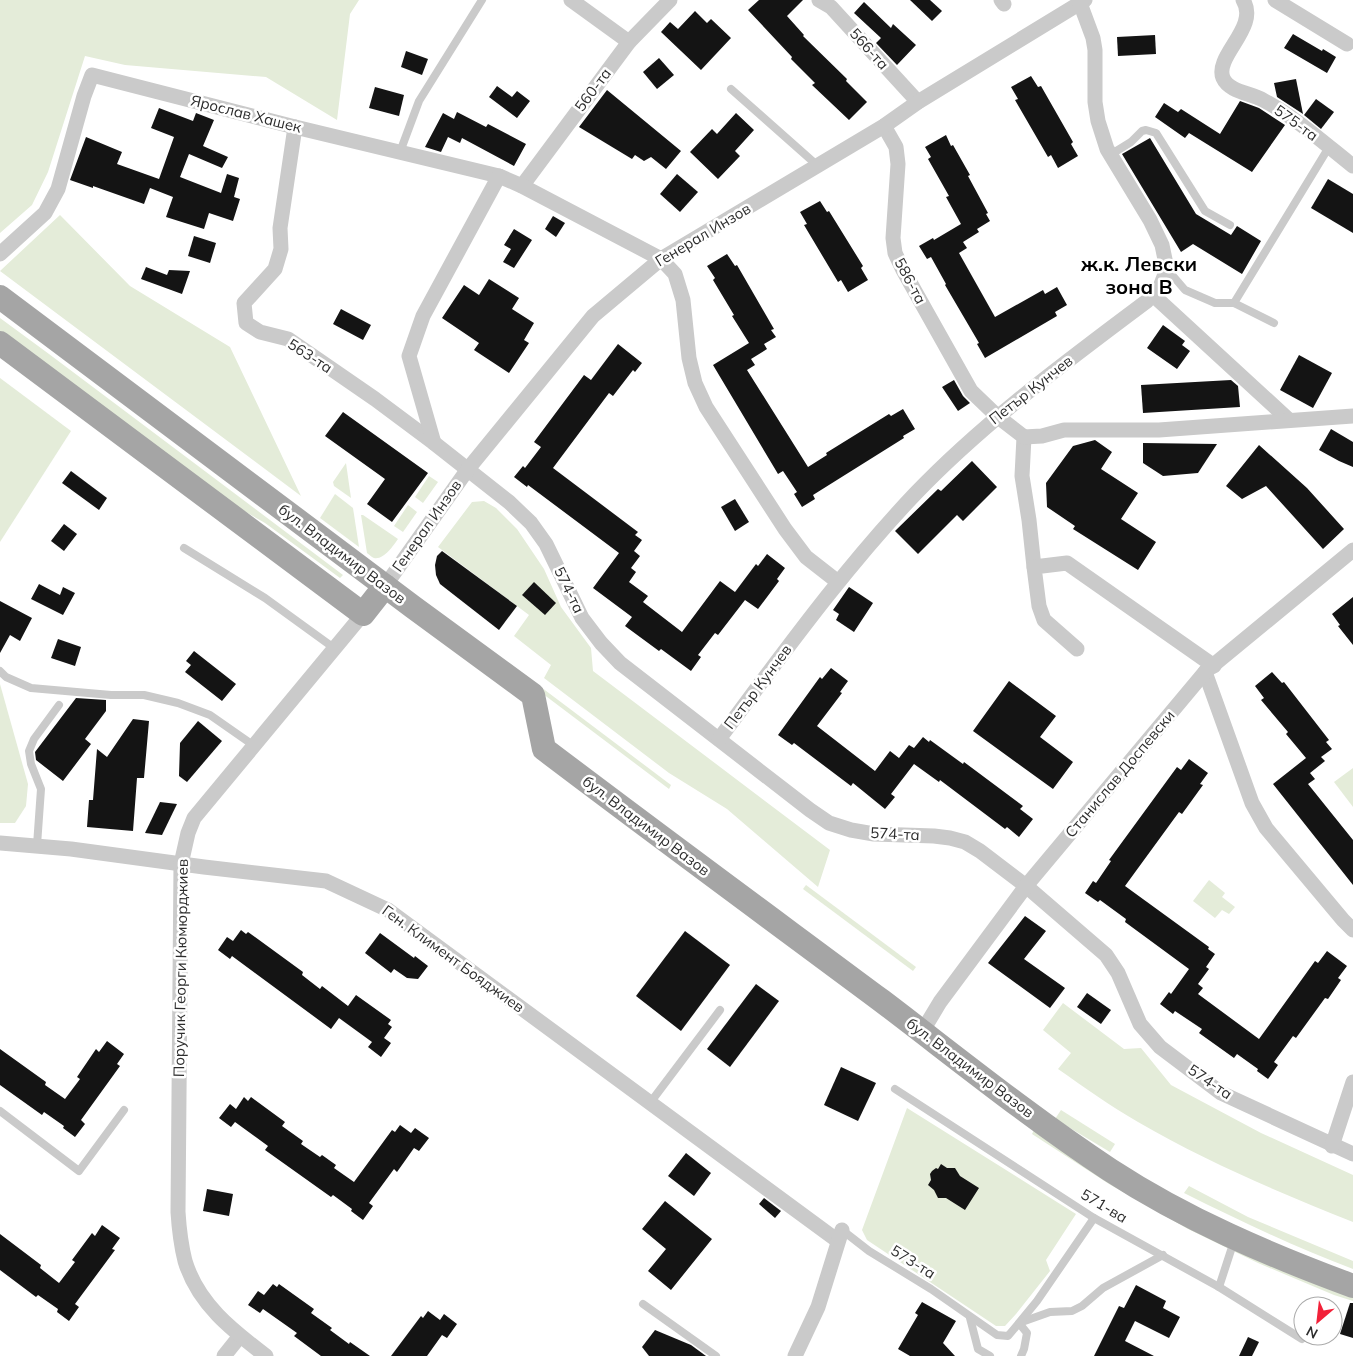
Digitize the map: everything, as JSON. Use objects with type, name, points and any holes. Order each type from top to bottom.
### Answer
[{"type":"main road","name":"бул. Владимир Вазов","points":[[0,297],[533,695],[544,749],[1018,1104],[1111,1170],[1172,1206],[1235,1238],[1294,1264],[1353,1286]]},
{"type":"main road","points":[[0,343],[363,614]]},
{"type":"main road","name":"Поручик Георги Кюмюрджиев","points":[[363,614],[385,586]]},
{"type":"street","points":[[571,0],[629,42]]},
{"type":"street","name":"560-та","points":[[522,186],[629,42],[670,0]]},
{"type":"street","name":"575-та","points":[[1243,0],[1246,4],[1246,22],[1222,68],[1224,79],[1235,89],[1260,98],[1280,109],[1353,166]]},
{"type":"street","points":[[1275,0],[1347,44]]},
{"type":"street","points":[[1082,1],[1096,50],[1095,102],[1098,121],[1110,155],[1150,220],[1162,245],[1167,269]]},
{"type":"street","name":"Генерал Инзов","points":[[385,586],[468,469],[593,316],[661,259],[884,126],[918,102],[1082,1]]},
{"type":"street","name":"566-та","points":[[829,2],[918,102]]},
{"type":"street","name":"Ярослав Хашек","points":[[0,254],[45,213],[58,189],[84,96],[92,75],[295,127],[499,176],[522,186],[661,259]]},
{"type":"street","name":"586-та","points":[[884,126],[896,147],[898,164],[893,238],[895,252],[903,270],[971,391],[997,416],[1024,437]]},
{"type":"street","name":"563-та","points":[[295,127],[280,228],[281,249],[275,269],[244,303],[246,323],[260,332],[288,339],[375,399],[468,469]]},
{"type":"street","points":[[434,443],[410,356],[423,316],[499,176]]},
{"type":"street","points":[[661,259],[675,274],[683,300],[689,358],[695,383],[706,407],[785,529],[806,557],[838,582]]},
{"type":"street","name":"Петър Кунчев","points":[[719,739],[838,582],[915,493],[997,416],[1147,301],[1160,287],[1167,269]]},
{"type":"street","points":[[1153,295],[1289,420]]},
{"type":"street","points":[[1077,649],[1044,620],[1039,606],[1022,476],[1024,437],[1042,436],[1064,430],[1159,430],[1353,416]]},
{"type":"street","name":"574-та","points":[[468,469],[509,502],[531,523],[546,544],[582,618],[601,643],[620,663],[829,823],[851,830],[874,834],[934,836],[965,842],[980,851],[1026,886],[1106,956],[1118,973],[1140,1024],[1160,1047],[1221,1093],[1332,1146],[1353,1154]]},
{"type":"street","name":"Станислав Доспевски","points":[[922,1032],[940,1002],[1026,886],[1210,669],[1353,550]]},
{"type":"street","points":[[1034,567],[1066,563],[1210,669],[1252,803],[1266,828],[1353,930]]},
{"type":"street","name":"Поручик Георги Кюмюрджиев","points":[[266,1356],[225,1325],[211,1309],[195,1285],[185,1262],[181,1239],[178,1212],[181,864],[188,833],[194,818],[363,614]]},
{"type":"street","name":"Ген. Климент Бояджиев","points":[[0,843],[37,845],[326,881],[388,910],[650,1103],[840,1236]]},
{"type":"street","points":[[1332,1146],[1353,1082]]},
{"type":"street","points":[[795,1356],[818,1307],[840,1236]]},
{"type":"street","points":[[224,1356],[240,1336]]},
{"type":"lane","points":[[400,152],[419,101],[482,0]]},
{"type":"lane","points":[[731,89],[818,166]]},
{"type":"lane","points":[[1110,155],[1131,142],[1142,131],[1146,130],[1156,133],[1205,210],[1230,225]]},
{"type":"lane","points":[[1234,303],[1329,147]]},
{"type":"lane","points":[[1167,269],[1185,290],[1215,303],[1234,303],[1274,323]]},
{"type":"lane","points":[[184,548],[265,598],[334,648]]},
{"type":"lane","points":[[0,671],[13,681],[31,688],[110,695],[144,695],[178,703],[210,715],[253,745]]},
{"type":"lane","points":[[37,845],[41,789],[31,764],[29,751],[34,739],[59,705]]},
{"type":"lane","points":[[650,1103],[720,1010]]},
{"type":"lane","name":"571-ва","points":[[895,1089],[1094,1218],[1219,1287],[1293,1333]]},
{"type":"lane","points":[[0,1111],[79,1171],[124,1110]]},
{"type":"lane","points":[[1019,1323],[1094,1218]]},
{"type":"lane","name":"573-та","points":[[840,1236],[869,1251],[931,1289],[997,1335],[1008,1336],[1019,1323]]},
{"type":"lane","points":[[1219,1287],[1235,1238]]},
{"type":"lane","points":[[1019,1323],[1050,1312],[1072,1311],[1082,1306],[1103,1288],[1163,1255]]},
{"type":"lane","points":[[643,1304],[716,1356]]},
{"type":"lane","points":[[970,1318],[978,1349],[990,1356]]},
{"type":"lane","points":[[1019,1323],[1027,1333],[1021,1356]]},
{"type":"green space","points":[[0,0],[359,0],[350,14],[337,120],[266,77],[125,65],[85,56],[48,172],[32,205],[0,233]]},
{"type":"green space","points":[[60,215],[130,286],[230,347],[301,496],[0,271]]},
{"type":"green space","points":[[0,318],[343,575],[340,578],[265,523],[220,497],[0,333]]},
{"type":"green space","points":[[0,378],[71,431],[0,542]]},
{"type":"green space","points":[[346,463],[351,498],[334,486],[333,482]]},
{"type":"green space","points":[[429,476],[438,482],[423,503],[415,497]]},
{"type":"green space","points":[[335,494],[353,508],[359,547],[320,518]]},
{"type":"green space","points":[[484,501],[496,508],[517,529],[544,569],[561,607],[591,648],[593,671],[830,850],[818,887],[727,809],[669,773],[544,678],[551,665],[514,636],[529,615],[438,547],[472,502]]},
{"type":"green space","points":[[408,505],[417,512],[403,532],[394,526]]},
{"type":"green space","points":[[361,515],[398,539],[388,552],[381,557],[374,558],[367,553]]},
{"type":"green space","points":[[509,663],[671,785],[669,789],[506,666]]},
{"type":"green space","points":[[0,684],[28,784],[26,806],[15,823],[0,823]]},
{"type":"green space","points":[[1353,768],[1353,807],[1334,782]]},
{"type":"green space","points":[[1209,880],[1225,893],[1222,897],[1235,907],[1229,914],[1222,910],[1215,918],[1193,901]]},
{"type":"green space","points":[[806,885],[916,967],[913,971],[803,889]]},
{"type":"green space","points":[[1063,1003],[1124,1049],[1141,1048],[1171,1085],[1261,1133],[1353,1175],[1353,1222],[1217,1164],[1164,1137],[1128,1116],[1058,1069],[1071,1053],[1043,1030]]},
{"type":"green space","points":[[907,1108],[1076,1214],[1046,1260],[1050,1271],[1005,1326],[996,1326],[867,1240],[862,1230]]},
{"type":"green space","points":[[1061,1110],[1115,1144],[1110,1152],[1055,1119]]},
{"type":"green space","points":[[1035,1128],[1353,1295],[1353,1301],[1258,1263],[1188,1229],[1109,1184],[1032,1134]]},
{"type":"green space","points":[[1189,1186],[1248,1217],[1353,1261],[1353,1269],[1310,1252],[1184,1193]]},
{"type":"building","points":[[759,0],[803,0],[787,16],[803,36],[847,79],[846,81],[867,102],[849,120],[812,85],[815,83],[748,10]]},
{"type":"building","points":[[910,0],[930,0],[942,11],[932,21]]},
{"type":"building","points":[[864,2],[891,28],[893,24],[916,45],[897,65],[876,43],[881,38],[854,13]]},
{"type":"building","points":[[695,11],[707,23],[711,19],[731,38],[701,70],[661,32],[670,22],[678,29]]},
{"type":"building","points":[[1293,34],[1336,57],[1327,73],[1284,48]]},
{"type":"building","points":[[1155,35],[1156,54],[1118,56],[1117,37]]},
{"type":"building","points":[[406,51],[428,59],[422,75],[401,67]]},
{"type":"building","points":[[659,58],[674,75],[657,89],[643,72]]},
{"type":"building","points":[[1031,76],[1038,87],[1041,86],[1073,142],[1071,144],[1078,156],[1058,168],[1051,155],[1048,157],[1015,100],[1018,99],[1011,87]]},
{"type":"building","points":[[1296,79],[1303,114],[1277,97],[1274,83]]},
{"type":"building","points":[[497,86],[512,97],[517,91],[530,101],[517,118],[489,97]]},
{"type":"building","points":[[375,87],[404,95],[399,116],[369,108]]},
{"type":"building","points":[[607,90],[681,151],[666,169],[651,157],[644,161],[635,155],[632,159],[579,127]]},
{"type":"building","points":[[1316,99],[1334,112],[1321,129],[1304,115]]},
{"type":"building","points":[[1240,101],[1259,108],[1285,125],[1252,172],[1189,133],[1185,138],[1155,117],[1164,103],[1178,112],[1181,109],[1220,134]]},
{"type":"building","points":[[159,108],[193,121],[196,113],[214,120],[203,146],[228,157],[222,168],[189,154],[180,177],[221,193],[227,174],[239,178],[234,197],[240,199],[233,221],[209,213],[204,229],[166,217],[173,197],[150,188],[144,204],[70,180],[86,137],[122,152],[117,164],[159,179],[174,137],[151,128]]},
{"type":"building","points":[[457,112],[486,127],[488,124],[526,144],[514,166],[462,138],[460,143],[448,137],[441,152],[425,147],[443,113],[454,119]]},
{"type":"building","points":[[736,113],[754,130],[735,151],[740,156],[718,179],[690,152],[712,129],[717,134]]},
{"type":"building","points":[[946,135],[970,175],[968,176],[988,213],[986,214],[990,221],[977,229],[979,232],[963,242],[967,248],[959,253],[995,317],[1043,290],[1045,294],[1057,287],[1067,305],[1055,312],[1057,316],[985,358],[977,344],[979,343],[931,257],[927,259],[919,246],[933,238],[934,240],[961,224],[946,197],[949,196],[928,159],[931,157],[925,147]]},
{"type":"building","points":[[1150,138],[1196,214],[1231,235],[1237,226],[1261,241],[1242,274],[1193,244],[1181,252],[1122,154]]},
{"type":"building","points":[[677,174],[698,192],[680,212],[660,194]]},
{"type":"building","points":[[1328,179],[1353,194],[1353,233],[1311,208]]},
{"type":"building","points":[[820,201],[827,212],[829,211],[863,266],[861,268],[868,280],[848,292],[841,280],[838,282],[804,225],[807,224],[800,212]]},
{"type":"building","points":[[553,216],[565,223],[556,237],[545,229]]},
{"type":"building","points":[[514,229],[532,240],[514,268],[503,262],[511,249],[504,245]]},
{"type":"building","points":[[194,236],[216,243],[210,263],[188,256]]},
{"type":"building","points":[[727,254],[735,266],[737,265],[774,329],[771,330],[776,337],[764,344],[767,349],[751,359],[755,365],[747,370],[808,467],[827,455],[826,453],[889,414],[891,416],[903,409],[915,429],[903,436],[904,438],[813,495],[815,499],[802,507],[794,494],[797,492],[783,471],[778,474],[713,365],[749,343],[732,316],[734,315],[713,280],[715,278],[707,266]]},
{"type":"building","points":[[146,267],[167,275],[169,270],[190,271],[182,294],[141,279]]},
{"type":"building","points":[[489,279],[519,298],[512,309],[534,323],[524,340],[529,343],[509,373],[474,350],[479,343],[442,318],[464,285],[479,295]]},
{"type":"building","points":[[341,309],[371,325],[363,340],[333,324]]},
{"type":"building","points":[[1163,325],[1185,341],[1182,345],[1190,351],[1177,369],[1147,348]]},
{"type":"building","points":[[618,344],[642,363],[635,372],[633,370],[613,396],[609,393],[553,468],[638,532],[635,535],[642,540],[634,551],[640,556],[631,568],[636,572],[629,582],[648,596],[643,602],[682,632],[720,581],[735,592],[756,564],[758,566],[767,554],[785,568],[777,579],[779,581],[758,609],[745,600],[718,635],[715,633],[698,655],[701,657],[691,671],[661,649],[659,651],[625,626],[632,617],[593,588],[619,553],[528,485],[527,487],[514,477],[523,466],[525,468],[541,447],[534,442],[584,375],[591,380]]},
{"type":"building","points":[[1299,355],[1332,373],[1313,408],[1280,390]]},
{"type":"building","points":[[954,380],[963,396],[970,403],[958,411],[942,387]]},
{"type":"building","points":[[1231,380],[1238,386],[1240,407],[1143,413],[1141,385]]},
{"type":"building","points":[[343,412],[428,473],[392,522],[367,504],[385,479],[325,436]]},
{"type":"building","points":[[1331,429],[1353,442],[1353,467],[1319,450]]},
{"type":"building","points":[[1095,440],[1112,452],[1101,469],[1138,493],[1121,519],[1156,542],[1138,570],[1073,529],[1075,526],[1047,507],[1046,483],[1073,446]]},
{"type":"building","points":[[1143,443],[1217,444],[1198,473],[1163,476],[1143,463]]},
{"type":"building","points":[[1259,445],[1307,488],[1344,529],[1323,549],[1266,486],[1242,499],[1226,486]]},
{"type":"building","points":[[972,461],[997,487],[963,521],[957,515],[918,554],[895,531],[938,489],[941,491]]},
{"type":"building","points":[[71,471],[107,498],[99,510],[62,483]]},
{"type":"building","points":[[735,499],[749,522],[735,531],[721,507]]},
{"type":"building","points":[[64,524],[77,534],[64,551],[51,541]]},
{"type":"building","points":[[442,551],[517,606],[499,630],[440,584],[436,575],[435,565],[437,556]]},
{"type":"building","points":[[534,582],[556,603],[545,615],[522,595]]},
{"type":"building","points":[[39,584],[60,595],[63,587],[75,593],[63,615],[31,599]]},
{"type":"building","points":[[849,587],[873,603],[854,632],[836,620],[839,614],[833,610]]},
{"type":"building","points":[[1353,597],[1353,645],[1338,626],[1340,625],[1332,614]]},
{"type":"building","points":[[0,601],[32,618],[20,641],[10,635],[0,653]]},
{"type":"building","points":[[58,639],[81,647],[75,666],[51,658]]},
{"type":"building","points":[[194,651],[236,684],[222,701],[185,672],[191,665],[186,661]]},
{"type":"building","points":[[831,668],[848,681],[840,692],[842,693],[817,726],[875,771],[890,751],[899,758],[909,745],[914,748],[923,737],[929,742],[930,740],[963,764],[964,762],[1023,806],[1020,809],[1033,819],[1019,837],[1007,827],[1005,829],[940,780],[939,782],[914,764],[891,794],[895,797],[885,809],[853,783],[851,786],[794,743],[792,745],[778,735],[820,677],[822,679]]},
{"type":"building","points":[[1272,672],[1282,683],[1284,682],[1329,740],[1326,742],[1332,749],[1321,757],[1325,761],[1310,773],[1315,779],[1308,784],[1353,840],[1353,885],[1273,784],[1306,758],[1286,734],[1288,732],[1261,700],[1264,698],[1255,686]]},
{"type":"building","points":[[1009,681],[1056,716],[1040,737],[1073,762],[1053,789],[973,731]]},
{"type":"building","points":[[76,698],[106,700],[106,711],[85,739],[91,744],[63,781],[36,760],[35,752]]},
{"type":"building","points":[[133,719],[149,721],[144,778],[137,778],[133,831],[87,827],[89,800],[93,800],[97,749],[107,757]]},
{"type":"building","points":[[198,721],[222,741],[187,782],[179,776],[180,743]]},
{"type":"building","points":[[1189,759],[1208,773],[1200,784],[1203,785],[1182,814],[1179,812],[1125,886],[1209,947],[1208,949],[1215,954],[1206,967],[1209,969],[1198,984],[1203,988],[1198,994],[1259,1039],[1315,961],[1318,963],[1327,951],[1347,966],[1338,978],[1341,980],[1328,999],[1325,998],[1296,1038],[1293,1036],[1274,1062],[1278,1065],[1268,1079],[1257,1071],[1258,1069],[1237,1054],[1234,1058],[1199,1033],[1202,1029],[1175,1011],[1173,1014],[1160,1004],[1169,992],[1171,994],[1189,969],[1125,922],[1126,919],[1100,900],[1098,902],[1085,893],[1093,881],[1096,883],[1111,861],[1109,860],[1177,767],[1181,770]]},
{"type":"building","points":[[160,802],[177,804],[162,835],[145,833]]},
{"type":"building","points":[[1025,916],[1046,931],[1024,959],[1065,988],[1050,1008],[988,963]]},
{"type":"building","points":[[241,930],[246,934],[248,932],[303,972],[302,975],[320,989],[322,986],[348,1006],[356,995],[391,1020],[388,1024],[392,1027],[384,1038],[391,1043],[381,1057],[368,1047],[372,1042],[339,1018],[331,1029],[232,956],[230,959],[218,950],[227,937],[233,941]]},
{"type":"building","points":[[685,931],[730,965],[681,1031],[636,996]]},
{"type":"building","points":[[380,933],[428,966],[418,979],[407,978],[394,969],[391,973],[365,953]]},
{"type":"building","points":[[756,984],[779,1001],[730,1067],[707,1049]]},
{"type":"building","points":[[1087,993],[1111,1010],[1101,1024],[1077,1007]]},
{"type":"building","points":[[107,1041],[124,1054],[117,1064],[120,1066],[81,1120],[85,1124],[75,1137],[63,1128],[64,1126],[44,1112],[42,1115],[0,1085],[0,1049],[46,1082],[45,1085],[65,1099],[80,1079],[77,1077],[96,1049],[99,1052]]},
{"type":"building","points":[[841,1067],[876,1083],[858,1121],[824,1105]]},
{"type":"building","points":[[244,1097],[248,1101],[251,1097],[285,1122],[282,1126],[303,1141],[301,1144],[336,1165],[334,1168],[354,1182],[392,1130],[395,1132],[400,1125],[411,1133],[415,1128],[429,1138],[419,1151],[414,1148],[397,1172],[394,1169],[369,1203],[373,1206],[363,1220],[333,1195],[331,1197],[265,1150],[268,1146],[235,1122],[231,1127],[219,1118],[230,1104],[236,1109]]},
{"type":"building","points":[[686,1153],[711,1173],[694,1196],[668,1176]]},
{"type":"building","points":[[941,1164],[947,1168],[955,1168],[960,1176],[979,1188],[965,1210],[946,1198],[938,1198],[934,1190],[928,1185],[931,1180],[930,1174],[936,1168],[938,1169]]},
{"type":"building","points":[[207,1189],[233,1194],[229,1216],[203,1211]]},
{"type":"building","points":[[764,1198],[781,1211],[775,1218],[759,1204]]},
{"type":"building","points":[[665,1201],[712,1239],[671,1290],[648,1271],[666,1249],[642,1229]]},
{"type":"building","points":[[102,1225],[120,1238],[112,1249],[115,1250],[75,1304],[79,1307],[69,1321],[57,1312],[58,1309],[38,1295],[36,1297],[0,1270],[0,1234],[41,1265],[40,1268],[59,1283],[75,1262],[72,1260],[92,1233],[95,1236]]},
{"type":"building","points":[[273,1284],[277,1287],[279,1284],[314,1309],[311,1313],[332,1328],[330,1330],[370,1356],[321,1356],[294,1336],[297,1333],[263,1309],[260,1313],[248,1305],[258,1291],[264,1295]]},
{"type":"building","points":[[1136,1285],[1166,1301],[1163,1308],[1180,1317],[1169,1338],[1135,1321],[1125,1341],[1154,1356],[1094,1356],[1119,1306],[1124,1308]]},
{"type":"building","points":[[922,1302],[956,1321],[943,1343],[955,1356],[910,1356],[898,1349],[918,1315],[915,1313]]},
{"type":"building","points":[[1350,1303],[1353,1303],[1353,1338],[1343,1335],[1343,1325]]},
{"type":"building","points":[[428,1311],[440,1320],[444,1314],[457,1324],[447,1338],[442,1335],[427,1356],[391,1356],[421,1316],[423,1318]]},
{"type":"building","points":[[655,1330],[691,1345],[706,1356],[649,1356],[642,1347]]},
{"type":"building","points":[[1248,1337],[1259,1342],[1252,1356],[1239,1356]]},
{"type":"district","name":"ж.к. Левски зона В","points":[[1139,276]]}]
